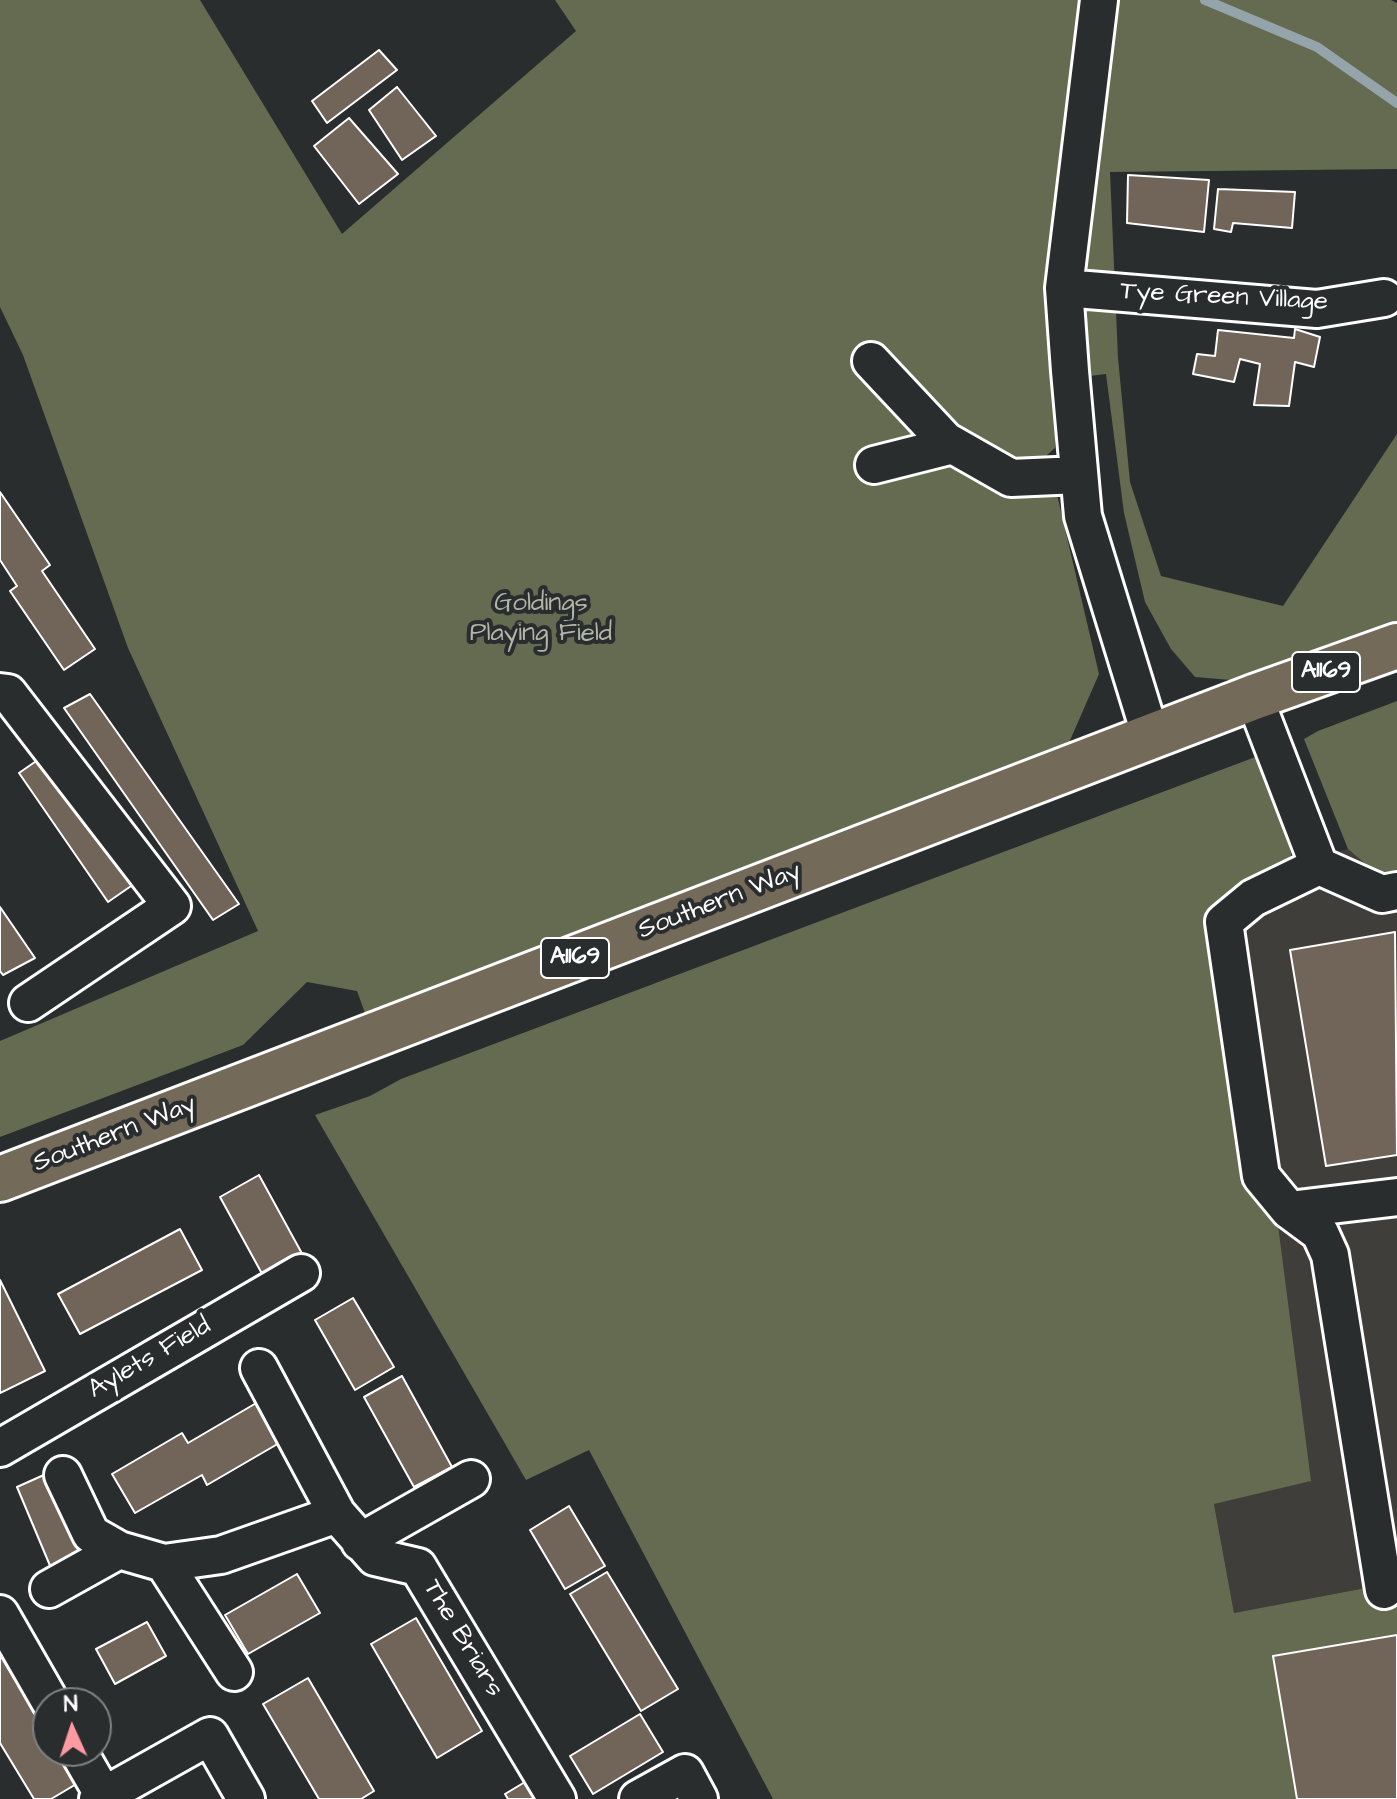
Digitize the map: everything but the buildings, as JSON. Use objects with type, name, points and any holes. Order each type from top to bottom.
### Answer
[{"type":"main road","name":"Southern Way","points":[[0,1179],[1254,697],[1397,646]]},
{"type":"street","points":[[1099,0],[1064,288],[1083,516],[1151,737]]},
{"type":"street","name":"Tye Green Village","points":[[1064,288],[1317,309],[1384,298]]},
{"type":"street","points":[[871,361],[953,445],[1011,478],[1079,475]]},
{"type":"street","points":[[874,465],[953,445]]},
{"type":"street","points":[[0,692],[8,693],[172,906],[28,1003]]},
{"type":"street","points":[[1254,697],[1319,866],[1382,894],[1397,891]]},
{"type":"street","points":[[1319,866],[1253,898],[1224,922],[1261,1176],[1289,1210],[1320,1233],[1330,1255],[1384,1590]]},
{"type":"street","points":[[1289,1210],[1397,1197]]},
{"type":"street","name":"Aylets Field","points":[[0,1448],[301,1273]]},
{"type":"street","name":"The Briars","points":[[259,1368],[337,1514],[375,1557],[418,1567],[557,1799]]},
{"type":"street","points":[[63,1475],[91,1534],[119,1550],[164,1563],[221,1555],[337,1514]]},
{"type":"street","points":[[360,1542],[471,1479]]},
{"type":"street","points":[[49,1589],[119,1550]]},
{"type":"street","points":[[164,1563],[234,1672]]},
{"type":"street","points":[[0,1614],[42,1687]]},
{"type":"street","points":[[86,1767],[101,1797],[210,1736],[246,1799]]},
{"type":"street","points":[[638,1799],[685,1773],[699,1799]]},
{"type":"shaded area","points":[[1348,849],[1379,876],[1397,872],[1397,1582],[1234,1613],[1214,1503],[1310,1481],[1222,941],[1292,865]]},
{"type":"green space","name":"Goldings Playing Field","points":[[0,0],[200,0],[342,234],[576,31],[555,0],[1391,0],[1397,3],[1397,169],[1110,172],[1118,358],[1130,482],[1161,576],[1283,606],[1397,434],[1397,627],[1243,681],[1195,677],[1171,649],[1145,602],[1124,513],[1106,374],[1056,380],[1055,448],[1030,470],[1055,486],[1099,674],[1068,745],[365,1013],[357,991],[307,982],[243,1045],[0,1137],[0,1041],[258,931],[128,648],[23,355],[0,307]]},
{"type":"green space","points":[[1397,701],[1397,872],[1379,876],[1348,849],[1304,739]]},
{"type":"green space","points":[[1258,756],[1291,852],[1292,865],[1236,900],[1311,1481],[1214,1504],[1234,1613],[1397,1582],[1397,1799],[773,1799],[589,1450],[526,1480],[315,1115],[370,1096],[401,1079]]},
{"type":"waterway","points":[[1205,0],[1317,47],[1397,103]]}]
